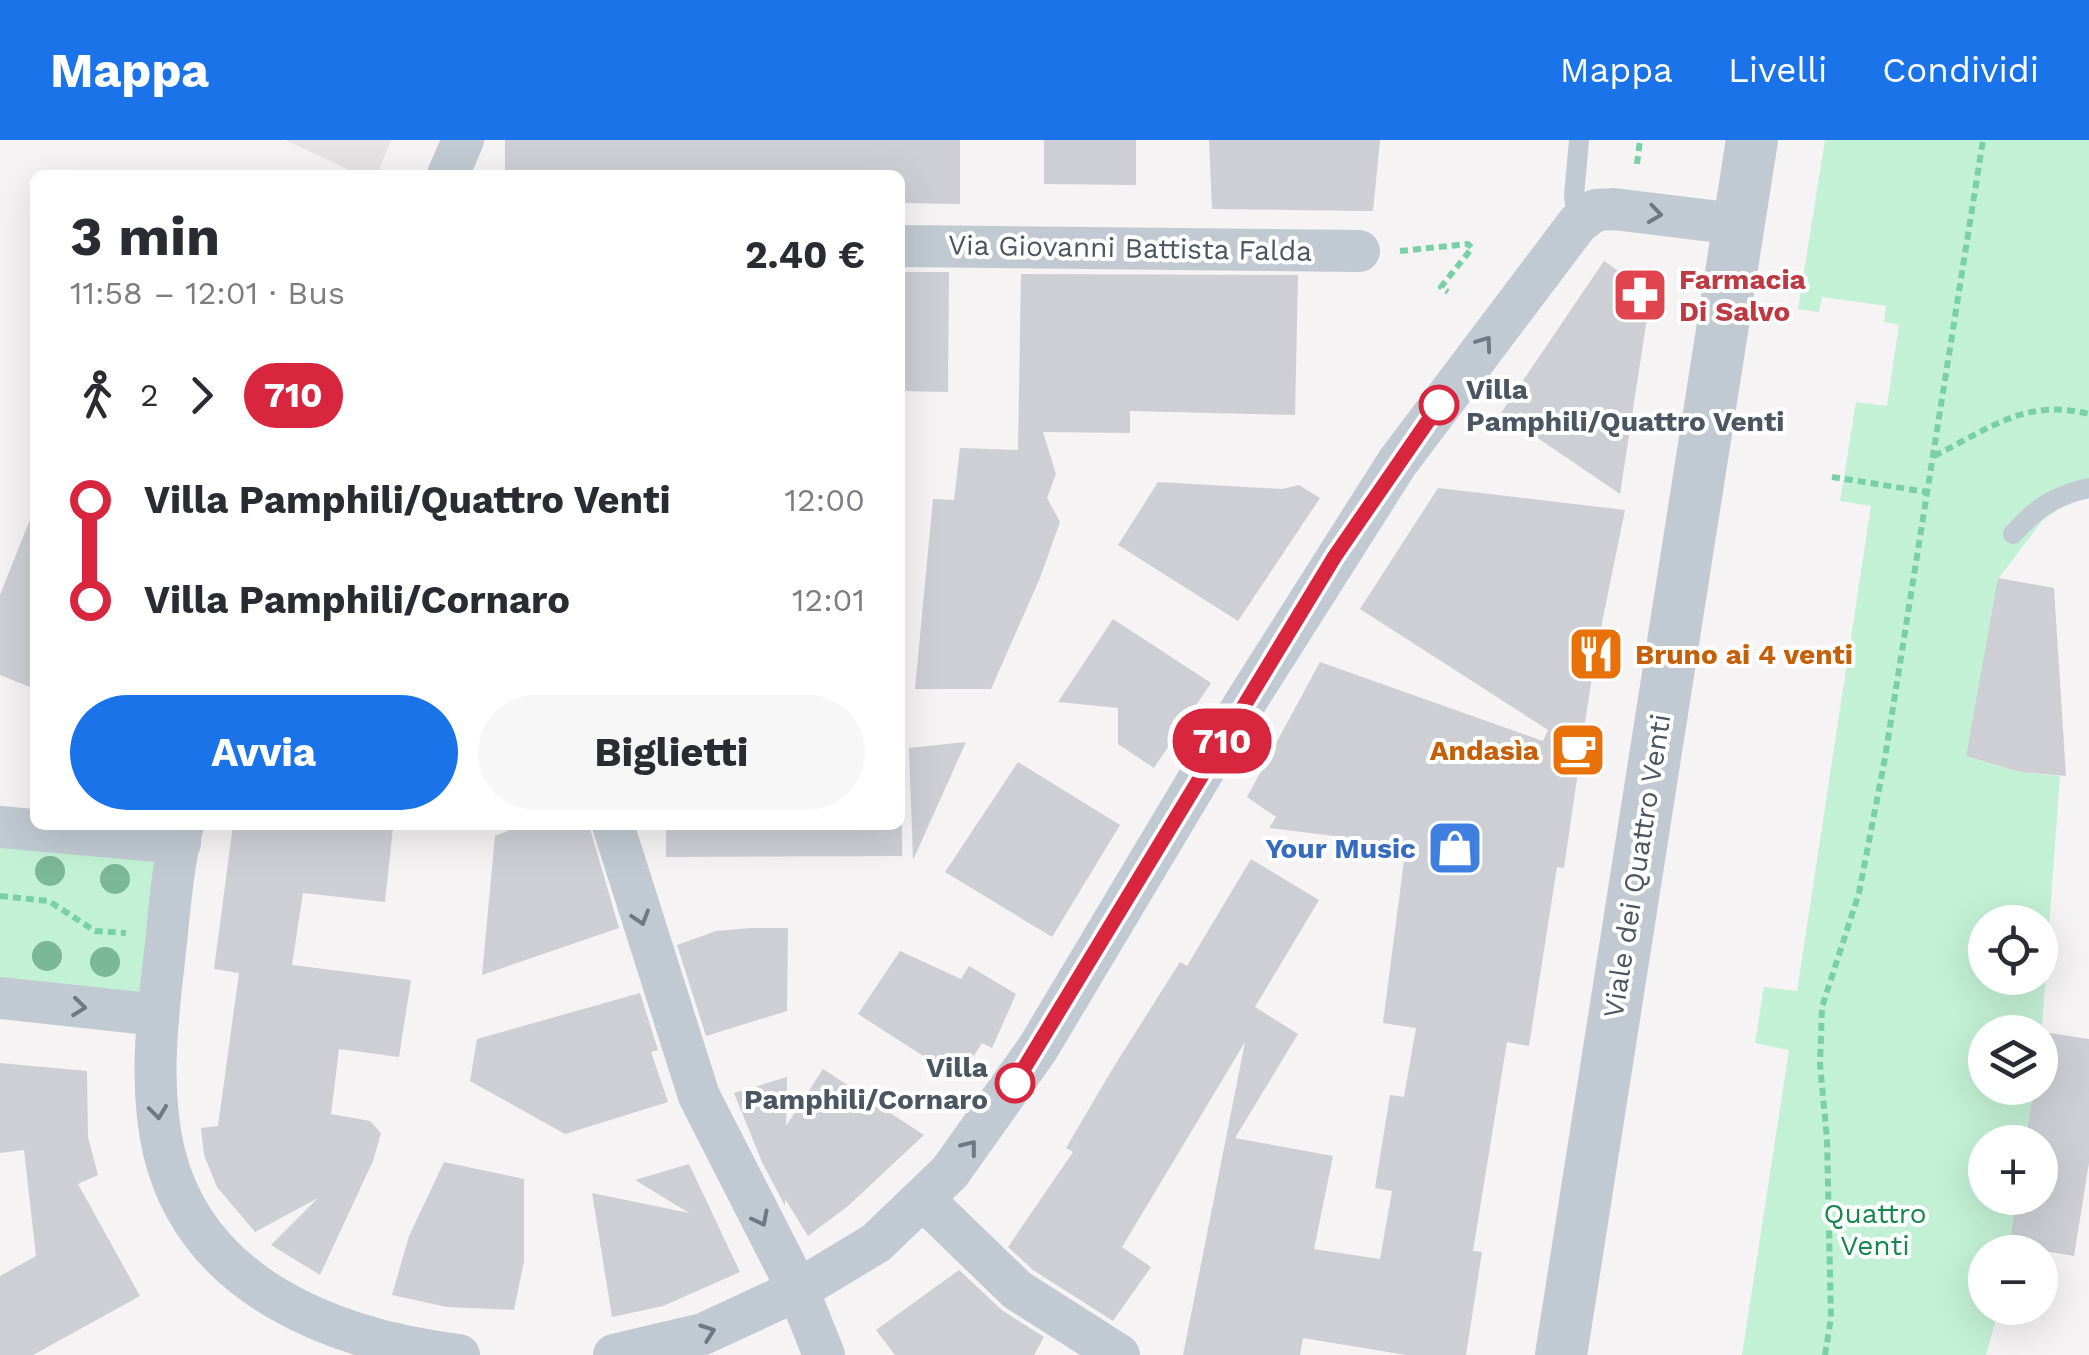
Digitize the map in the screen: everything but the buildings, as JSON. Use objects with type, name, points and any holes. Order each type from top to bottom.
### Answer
[{"type":"street","points":[[450,170],[463,140]]},
{"type":"street","name":"Viale dei Quattro Venti","points":[[1561,1355],[1752,140]]},
{"type":"street","points":[[614,1355],[703,1334],[798,1290],[876,1242],[924,1200],[987,1125],[1029,1061],[1356,523],[1442,401],[1578,223],[1596,210],[1614,209],[1736,224]]},
{"type":"street","name":"Via Giovanni Battista Falda","points":[[905,246],[1379,251]]},
{"type":"street","points":[[0,826],[30,827]]},
{"type":"street","points":[[90,830],[181,834],[158,1015],[156,1093],[164,1149],[199,1230],[254,1286],[296,1310],[323,1339],[390,1343],[459,1355]]},
{"type":"street","points":[[615,830],[691,1075],[798,1290],[824,1355]]},
{"type":"street","points":[[0,998],[158,1015]]},
{"type":"street","points":[[924,1200],[1017,1290],[1119,1355]]},
{"type":"lane","points":[[1578,223],[1574,196],[1580,140]]},
{"type":"lane","points":[[2013,534],[2034,511],[2064,493],[2089,488]]},
{"type":"path","points":[[1637,164],[1640,140]]},
{"type":"path","points":[[1825,1355],[1830,1318],[1827,1139],[1820,1064],[1822,1008],[1860,893],[1983,140]]},
{"type":"path","points":[[1379,251],[1468,244],[1472,248],[1441,288],[1448,292]]},
{"type":"path","points":[[1933,457],[2014,414],[2054,406],[2089,414]]},
{"type":"path","points":[[1832,477],[1927,492]]},
{"type":"path","points":[[0,896],[49,901],[95,931],[126,934]]},
{"type":"shaded area","points":[[285,140],[391,140],[379,170],[349,170]]},
{"type":"green space","name":"Quattro Venti","points":[[1825,140],[2089,140],[2089,487],[2042,521],[1999,578],[1966,756],[2020,772],[2060,776],[2051,905],[1968,905],[1968,995],[2044,995],[2043,1015],[1968,1015],[1968,1105],[2031,1105],[2028,1125],[1968,1125],[1968,1215],[2014,1215],[2011,1235],[1968,1235],[1968,1325],[1994,1325],[1986,1355],[1742,1355],[1789,1050],[1755,1043],[1764,987],[1797,991],[1871,506],[1840,501],[1856,402],[1887,406],[1899,325],[1884,322],[1886,306],[1822,297],[1819,312],[1798,309]]},
{"type":"green space","points":[[0,827],[180,843],[158,1015],[0,998]]},
{"type":"bus line","name":"710","points":[[1015,1083],[1335,556],[1439,405]]},
{"type":"place","name":"Farmacia Di Salvo","points":[[1640,295]]},
{"type":"place","name":"Villa Pamphili/Quattro Venti","points":[[1439,405]]},
{"type":"place","name":"Bruno ai 4 venti","points":[[1596,654]]},
{"type":"place","name":"Andasìa","points":[[1578,750]]},
{"type":"place","name":"Your Music","points":[[1455,848]]},
{"type":"place","name":"Villa Pamphili/Cornaro","points":[[1015,1083]]}]
